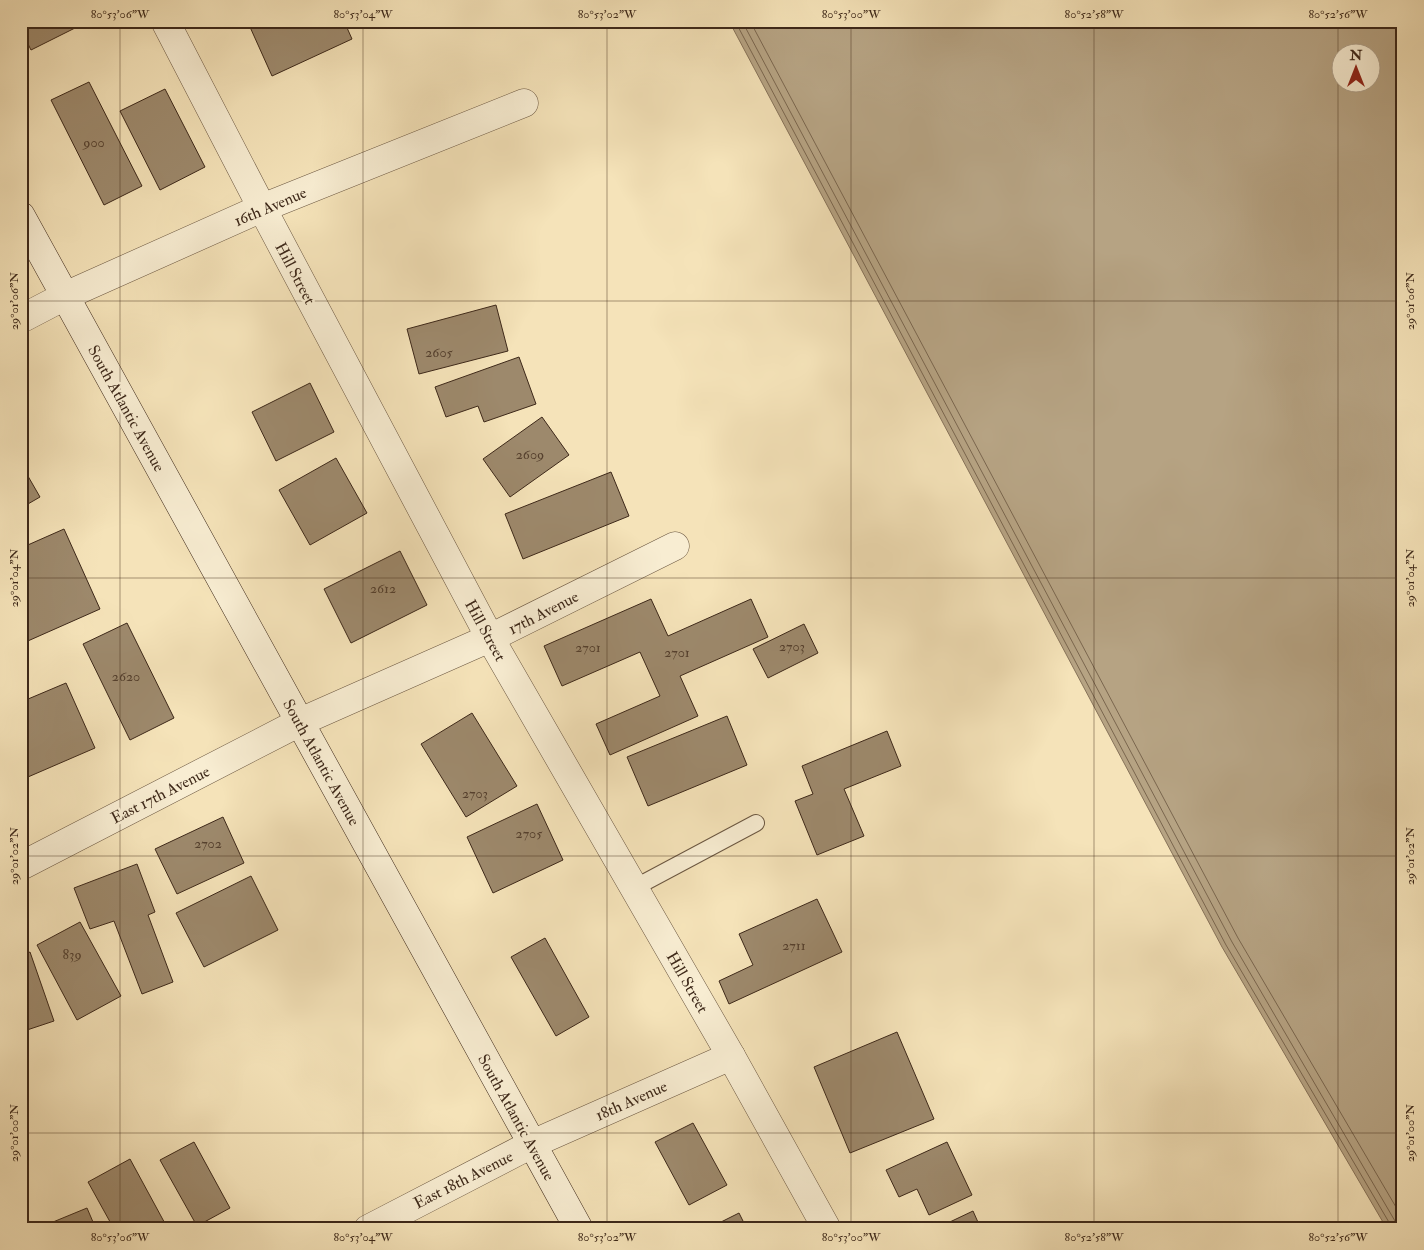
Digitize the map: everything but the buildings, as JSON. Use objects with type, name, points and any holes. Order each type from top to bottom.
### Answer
[{"type":"street","name":"Hill Street","points":[[165,21],[490,638],[731,1056],[827,1229]]},
{"type":"street","name":"16th Avenue","points":[[21,319],[65,296],[262,208],[524,104]]},
{"type":"street","name":"South Atlantic Avenue","points":[[21,216],[579,1229]]},
{"type":"street","name":"17th Avenue","points":[[300,722],[490,638],[674,546]]},
{"type":"street","name":"East 17th Avenue","points":[[21,866],[300,722]]},
{"type":"street","name":"18th Avenue","points":[[532,1144],[731,1056]]},
{"type":"street","name":"East 18th Avenue","points":[[368,1229],[532,1144]]},
{"type":"lane","points":[[634,888],[756,823]]},
{"type":"water","points":[[729,21],[1403,21],[1403,1229],[1387,1229],[1222,947]]}]
